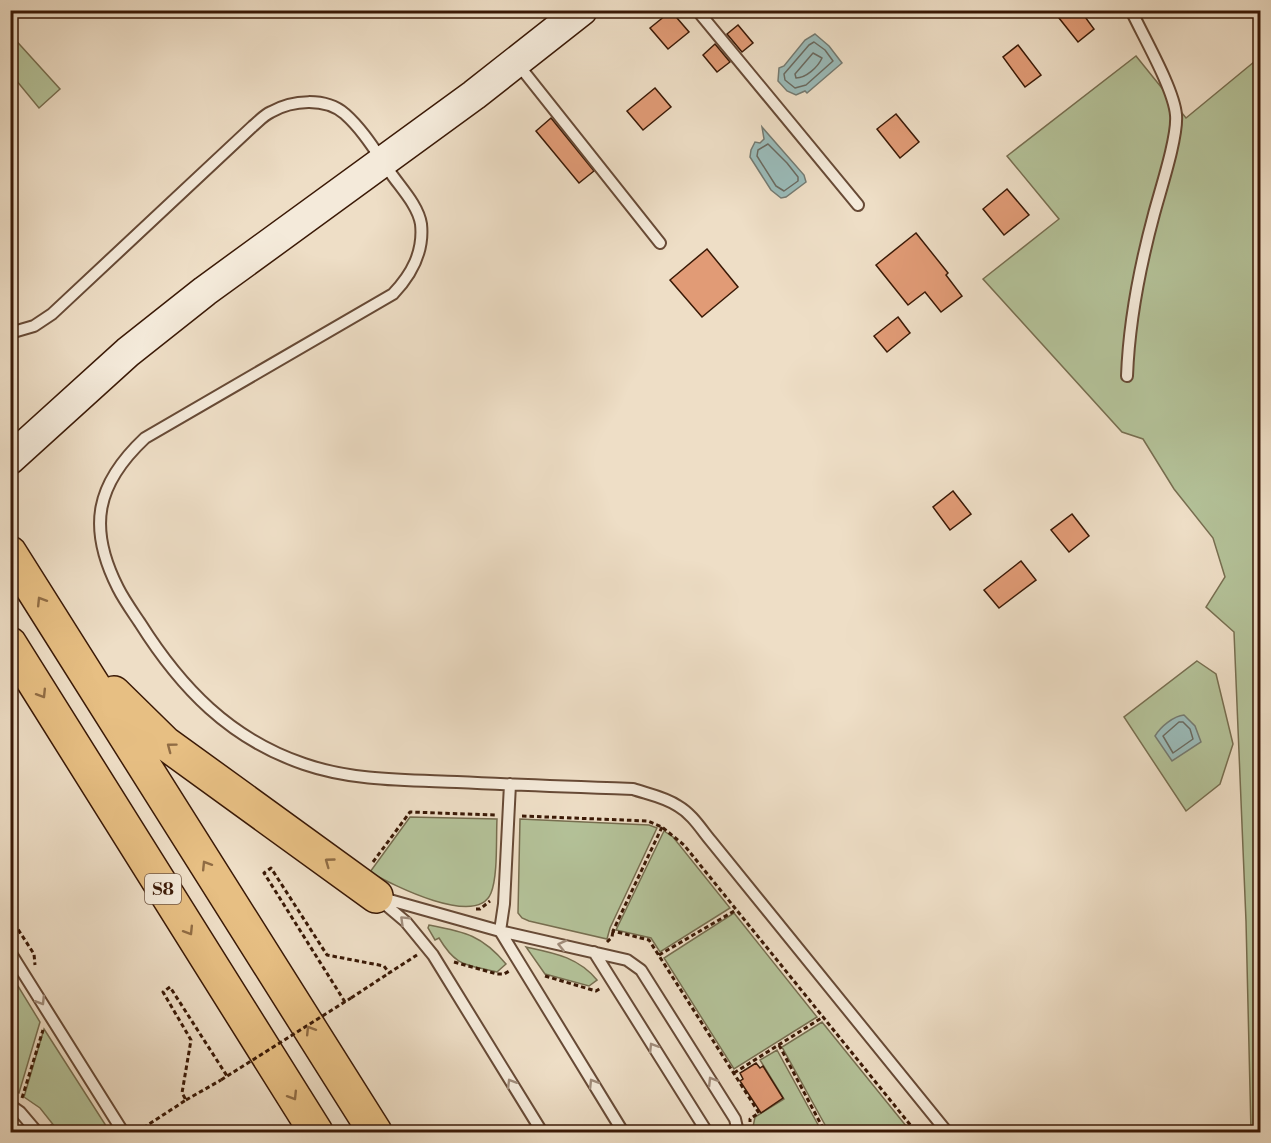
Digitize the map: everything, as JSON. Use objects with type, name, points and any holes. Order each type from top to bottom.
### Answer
[{"type":"highway","name":"S8","points":[[10,553],[375,1132]]},
{"type":"highway","name":"S8","points":[[10,644],[316,1132]]},
{"type":"highway","points":[[71,649],[165,743],[376,896]]},
{"type":"street","points":[[11,459],[128,352],[205,291],[517,63],[582,10]]},
{"type":"lane","points":[[698,10],[858,206]]},
{"type":"lane","points":[[1127,376],[1128,346],[1146,246],[1173,141],[1176,116],[1169,91],[1131,10]]},
{"type":"lane","points":[[517,63],[660,243]]},
{"type":"lane","points":[[10,333],[34,326],[52,314],[270,112],[288,104],[308,102],[327,104],[343,112],[357,126],[383,162],[412,204],[420,220],[420,247],[411,275],[393,294],[145,438],[117,468],[105,493],[100,520],[103,553],[120,593],[180,680],[210,710],[241,734],[304,764],[344,775],[394,780],[633,789],[679,806],[692,817],[947,1132]]},
{"type":"lane","points":[[510,784],[504,904],[500,931],[623,1132]]},
{"type":"lane","points":[[376,896],[500,931],[627,960],[641,970],[735,1119],[738,1132]]},
{"type":"lane","points":[[376,896],[406,922],[433,955],[542,1132]]},
{"type":"lane","points":[[10,952],[123,1132]]},
{"type":"lane","points":[[594,952],[707,1132]]},
{"type":"lane","points":[[10,1105],[20,1112],[37,1132]]},
{"type":"path","points":[[372,864],[410,812],[500,815]]},
{"type":"path","points":[[518,816],[648,821],[678,838],[916,1132]]},
{"type":"path","points":[[607,942],[612,937],[662,827]]},
{"type":"path","points":[[345,1002],[264,873],[271,868],[327,956],[384,966],[389,974]]},
{"type":"path","points":[[469,910],[480,909],[494,897]]},
{"type":"path","points":[[659,955],[736,910]]},
{"type":"path","points":[[613,931],[649,940],[759,1113],[750,1119],[749,1126]]},
{"type":"path","points":[[135,1132],[418,954],[423,962],[443,949],[452,962],[497,974],[504,974],[531,958],[545,976],[596,991],[612,981]]},
{"type":"path","points":[[186,1100],[182,1093],[191,1040],[163,992],[170,987],[227,1076]]},
{"type":"path","points":[[734,1073],[823,1017]]},
{"type":"path","points":[[22,1098],[45,1022]]},
{"type":"path","points":[[778,1045],[825,1132]]},
{"type":"path","points":[[49,1124],[56,1132]]},
{"type":"green space","points":[[11,35],[60,89],[39,108],[11,74]]},
{"type":"green space","points":[[1136,56],[1186,118],[1260,57],[1260,1132],[1251,1132],[1246,921],[1234,632],[1206,607],[1225,577],[1213,538],[1174,489],[1143,439],[1122,432],[983,279],[1059,219],[1007,156]]},
{"type":"green space","points":[[1197,661],[1216,674],[1233,744],[1220,784],[1186,811],[1124,717]]},
{"type":"green space","points":[[410,817],[497,819],[495,877],[491,893],[483,903],[469,906],[452,905],[433,900],[396,886],[370,872]]},
{"type":"green space","points":[[520,819],[649,825],[657,828],[607,939],[529,921],[518,913]]},
{"type":"green space","points":[[664,831],[673,837],[730,908],[660,952],[651,938],[616,930]]},
{"type":"green space","points":[[734,913],[817,1017],[734,1069],[664,958]]},
{"type":"green space","points":[[429,925],[472,936],[489,947],[506,964],[497,972],[470,966],[457,960],[439,938],[435,940],[428,928]]},
{"type":"green space","points":[[526,947],[574,961],[597,980],[589,986],[545,974]]},
{"type":"green space","points":[[11,982],[18,986],[40,1022],[19,1093],[11,1089]]},
{"type":"green space","points":[[822,1022],[911,1132],[829,1132],[782,1047]]},
{"type":"green space","points":[[44,1029],[110,1132],[59,1132],[40,1108],[24,1097]]},
{"type":"green space","points":[[777,1050],[822,1132],[752,1132],[755,1117],[784,1099],[760,1060]]},
{"type":"water","points":[[815,34],[829,46],[842,63],[807,93],[805,91],[796,95],[787,91],[778,81],[779,68],[784,66],[805,40]]},
{"type":"water","points":[[762,127],[804,175],[806,182],[786,197],[781,198],[771,190],[750,157],[755,142],[760,143],[764,139]]},
{"type":"water","points":[[1184,715],[1195,726],[1201,742],[1172,761],[1155,736],[1168,722]]},
{"type":"building","points":[[1069,10],[1080,10],[1094,29],[1078,42],[1059,18]]},
{"type":"building","points":[[671,11],[689,32],[668,49],[650,28]]},
{"type":"building","points":[[738,25],[753,43],[742,52],[727,34]]},
{"type":"building","points":[[715,44],[730,62],[717,72],[703,55]]},
{"type":"building","points":[[1018,45],[1041,75],[1025,87],[1003,57]]},
{"type":"building","points":[[655,88],[671,107],[643,130],[627,111]]},
{"type":"building","points":[[896,114],[919,142],[900,158],[877,129]]},
{"type":"building","points":[[551,118],[594,171],[579,183],[536,131]]},
{"type":"building","points":[[1007,189],[1029,215],[1004,235],[983,209]]},
{"type":"building","points":[[916,233],[948,273],[946,275],[962,296],[941,312],[925,292],[908,305],[876,265]]},
{"type":"building","points":[[707,249],[738,287],[702,317],[670,280]]},
{"type":"building","points":[[898,317],[910,333],[887,352],[874,336]]},
{"type":"building","points":[[953,491],[971,514],[950,530],[933,507]]},
{"type":"building","points":[[1072,514],[1089,536],[1069,552],[1051,530]]},
{"type":"building","points":[[1021,561],[1036,580],[999,608],[984,590]]},
{"type":"building","points":[[756,1063],[760,1068],[763,1066],[783,1098],[761,1113],[740,1081],[743,1079],[740,1073]]}]
